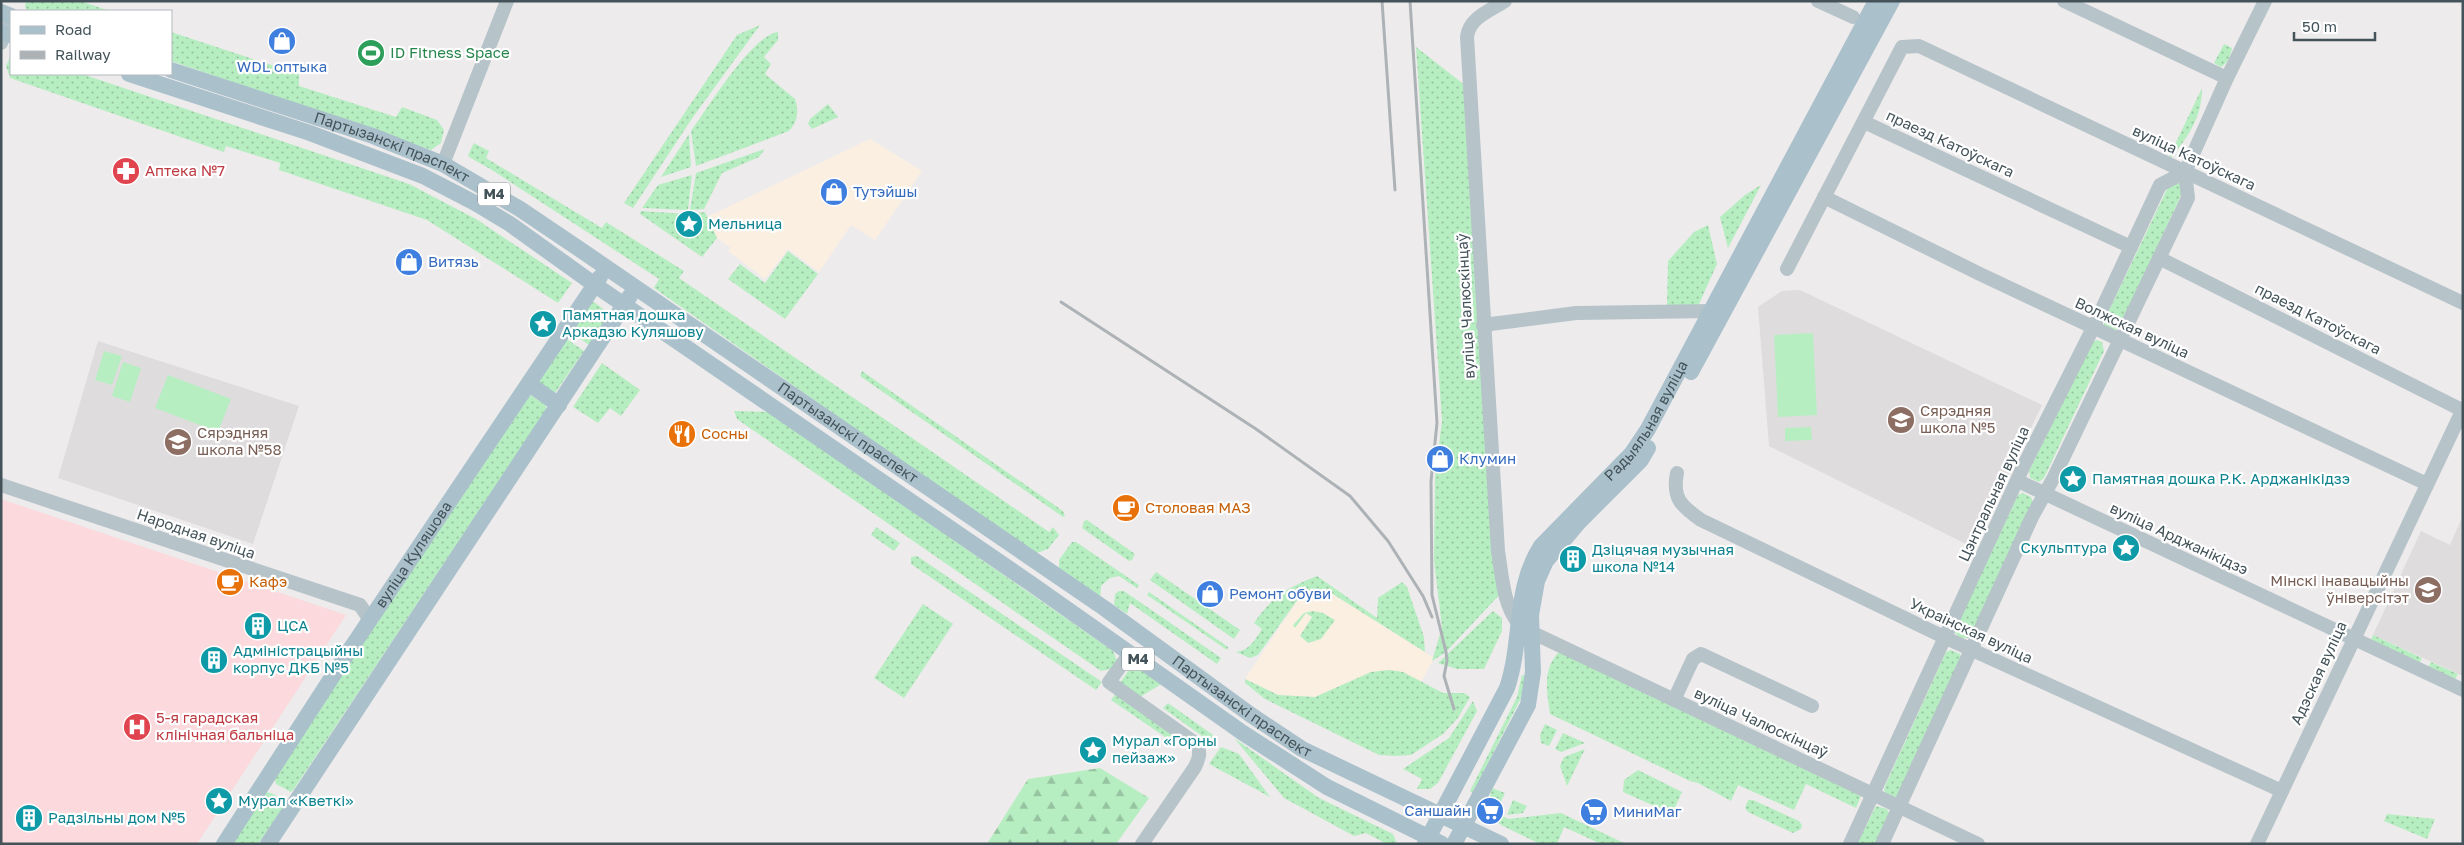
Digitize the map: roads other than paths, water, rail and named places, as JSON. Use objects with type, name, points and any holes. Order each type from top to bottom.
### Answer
[{"type":"main road","name":"Радыяльная вуліца","points":[[1454,844],[1528,705],[1533,672],[1521,595],[1534,557],[1541,546],[1632,453],[1648,429],[1876,1]]},
{"type":"main road","name":"Радыяльная вуліца","points":[[1432,841],[1440,815],[1507,688],[1533,595],[1546,561],[1579,522],[1641,460],[1726,308],[1892,1]]},
{"type":"main road","name":"Партызанскі праспект","points":[[172,70],[373,136],[443,164],[520,210],[606,268],[1160,648],[1251,715],[1302,749],[1501,844]]},
{"type":"main road","name":"Партызанскі праспект","points":[[132,75],[310,133],[423,176],[510,224],[595,285],[1130,653],[1243,733],[1327,787],[1432,841]]},
{"type":"main road","points":[[423,176],[434,173],[443,164]]},
{"type":"main road","name":"вуліца Куляшова","points":[[224,844],[366,625],[606,268]]},
{"type":"main road","points":[[268,844],[635,288]]},
{"type":"main road","points":[[529,384],[559,405]]},
{"type":"main road","points":[[1130,653],[1140,644],[1160,648]]},
{"type":"street","points":[[443,164],[507,1]]},
{"type":"street","name":"вуліца Чалюскінцаў","points":[[1505,1],[1473,21],[1468,28],[1466,37],[1498,551],[1505,594],[1513,617],[1525,628],[1978,844]]},
{"type":"street","points":[[1818,1],[1853,17]]},
{"type":"street","points":[[2064,1],[2227,78]]},
{"type":"street","points":[[1882,844],[2032,517],[2045,494],[2188,198],[2185,172],[2264,1]]},
{"type":"street","points":[[5,36],[10,19]]},
{"type":"street","name":"вуліца Катоўскага","points":[[1864,122],[1902,47],[1918,46],[2463,303]]},
{"type":"street","points":[[1788,269],[1824,196],[1864,122]]},
{"type":"street","name":"праезд Катоўскага","points":[[1864,122],[2131,247]]},
{"type":"street","name":"Цэнтральная вуліца","points":[[1850,844],[2062,387],[2093,328],[2160,185],[2185,172]]},
{"type":"street","name":"Волжская вуліца","points":[[1824,196],[2093,328],[2427,484]]},
{"type":"street","name":"праезд Катоўскага","points":[[2159,258],[2462,409]]},
{"type":"street","points":[[1483,325],[1576,313],[1712,311]]},
{"type":"street","name":"Адэская вуліца","points":[[2257,844],[2462,409]]},
{"type":"street","name":"Украінская вуліца","points":[[1677,473],[1675,493],[1682,506],[1700,520],[1946,638],[2282,791]]},
{"type":"street","name":"вуліца Арджанікідзэ","points":[[2018,481],[2463,690]]},
{"type":"street","name":"Народная вуліца","points":[[1,485],[360,606],[368,617],[366,625]]},
{"type":"street","points":[[1130,653],[1109,682],[1195,743],[1199,748],[1200,756],[1195,767],[1142,844]]},
{"type":"street","points":[[1674,700],[1693,659],[1701,654],[1812,706]]},
{"type":"railway","points":[[1382,1],[1395,190]]},
{"type":"railway","points":[[1410,1],[1437,423],[1431,481],[1432,595],[1446,652],[1447,661],[1444,676],[1454,709]]},
{"type":"railway","points":[[1061,302],[1256,429],[1350,496],[1388,541],[1423,596],[1432,617]]},
{"type":"place","name":"WDL оптыка","points":[[282,41]]},
{"type":"place","name":"ID Fitness Space","points":[[371,53]]},
{"type":"place","name":"Аптека №7","points":[[126,171]]},
{"type":"place","name":"Тутэйшы","points":[[834,192]]},
{"type":"place","name":"Мельница","points":[[689,224]]},
{"type":"place","name":"Витязь","points":[[409,262]]},
{"type":"place","name":"Памятная дошка Аркадзю Куляшову","points":[[543,324]]},
{"type":"place","name":"Сярэдняя школа №5","points":[[1901,420]]},
{"type":"place","name":"Сосны","points":[[682,434]]},
{"type":"place","name":"Сярэдняя школа №58","points":[[178,442]]},
{"type":"place","name":"Клумин","points":[[1440,459]]},
{"type":"place","name":"Памятная дошка Р.К. Арджанікідзэ","points":[[2073,479]]},
{"type":"place","name":"Столовая МАЗ","points":[[1126,508]]},
{"type":"place","name":"Скульптура","points":[[2126,548]]},
{"type":"place","name":"Дзіцячая музычная школа №14","points":[[1573,559]]},
{"type":"place","name":"Кафэ","points":[[230,582]]},
{"type":"place","name":"Мінскі інавацыйны ўніверсітэт","points":[[2428,590]]},
{"type":"place","name":"Ремонт обуви","points":[[1210,594]]},
{"type":"place","name":"ЦСА","points":[[258,626]]},
{"type":"place","name":"Адміністрацыйны корпус ДКБ №5","points":[[214,660]]},
{"type":"place","name":"5-я гарадская клінічная бальніца","points":[[137,727]]},
{"type":"place","name":"Мурал «Горны пейзаж»","points":[[1093,750]]},
{"type":"place","name":"Мурал «Кветкі»","points":[[219,801]]},
{"type":"place","name":"Саншайн","points":[[1490,811]]},
{"type":"place","name":"МиниМаг","points":[[1594,812]]},
{"type":"place","name":"Радзільны дом №5","points":[[29,818]]}]
